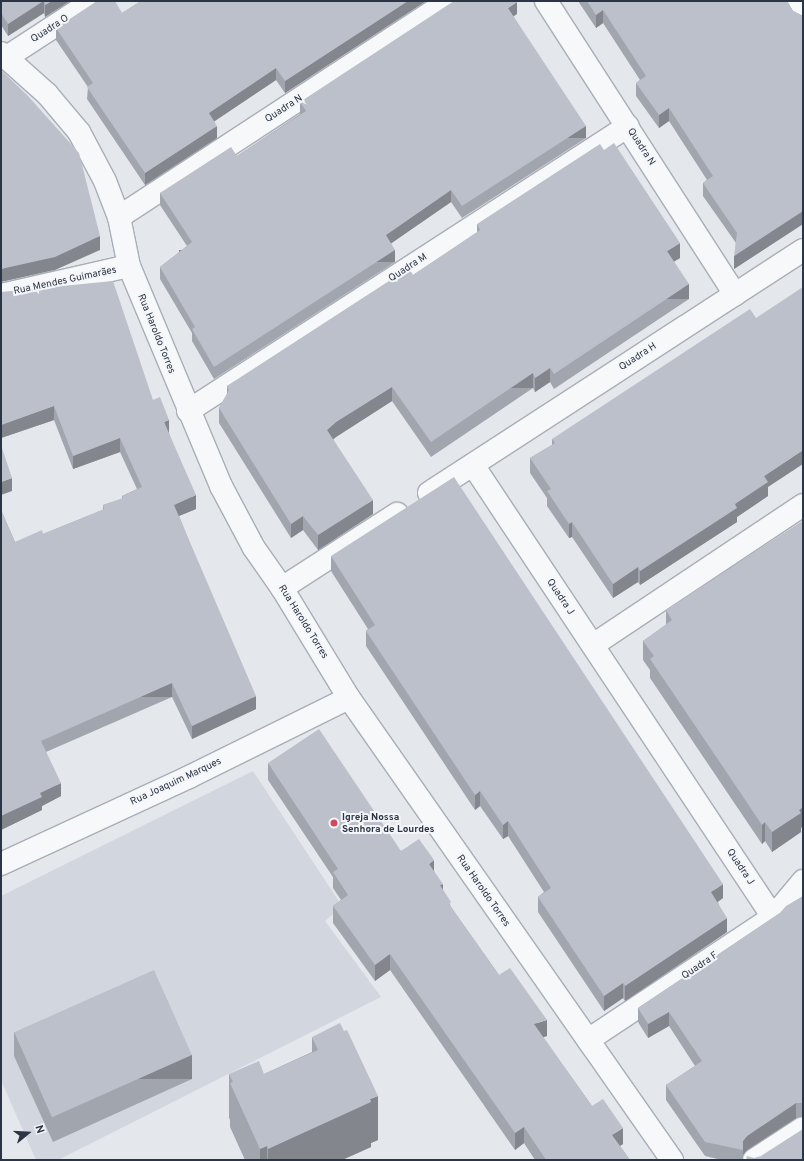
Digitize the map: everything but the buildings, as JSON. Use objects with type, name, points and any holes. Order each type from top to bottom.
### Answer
[{"type":"street","name":"Quadra O","points":[[4,55],[93,1]]},
{"type":"street","name":"Quadra N","points":[[119,217],[449,1]]},
{"type":"street","name":"Quadra N","points":[[546,1],[735,294]]},
{"type":"street","points":[[792,1],[803,17]]},
{"type":"street","name":"Rua Haroldo Torres","points":[[4,55],[47,94],[78,132],[105,181],[119,217],[129,266],[188,411],[221,486],[254,548],[282,588],[349,698],[672,1160]]},
{"type":"street","name":"Quadra M","points":[[188,411],[628,126]]},
{"type":"street","name":"Quadra H","points":[[473,465],[803,250]]},
{"type":"street","name":"Rua Mendes Guimarães","points":[[1,295],[129,266]]},
{"type":"street","points":[[282,588],[473,465]]},
{"type":"street","name":"Quadra J","points":[[473,465],[774,917]]},
{"type":"street","points":[[593,646],[803,505]]},
{"type":"street","name":"Rua Joaquim Marques","points":[[1,864],[189,777],[349,698]]},
{"type":"street","name":"Quadra F","points":[[588,1040],[774,917],[803,881]]},
{"type":"street","points":[[754,1160],[803,1128]]},
{"type":"shaded area","points":[[253,771],[342,906],[325,921],[381,997],[58,1160],[36,1160],[1,1080],[1,896]]},
{"type":"place","name":"Igreja Nossa Senhora de Lourdes","points":[[334,823]]}]
